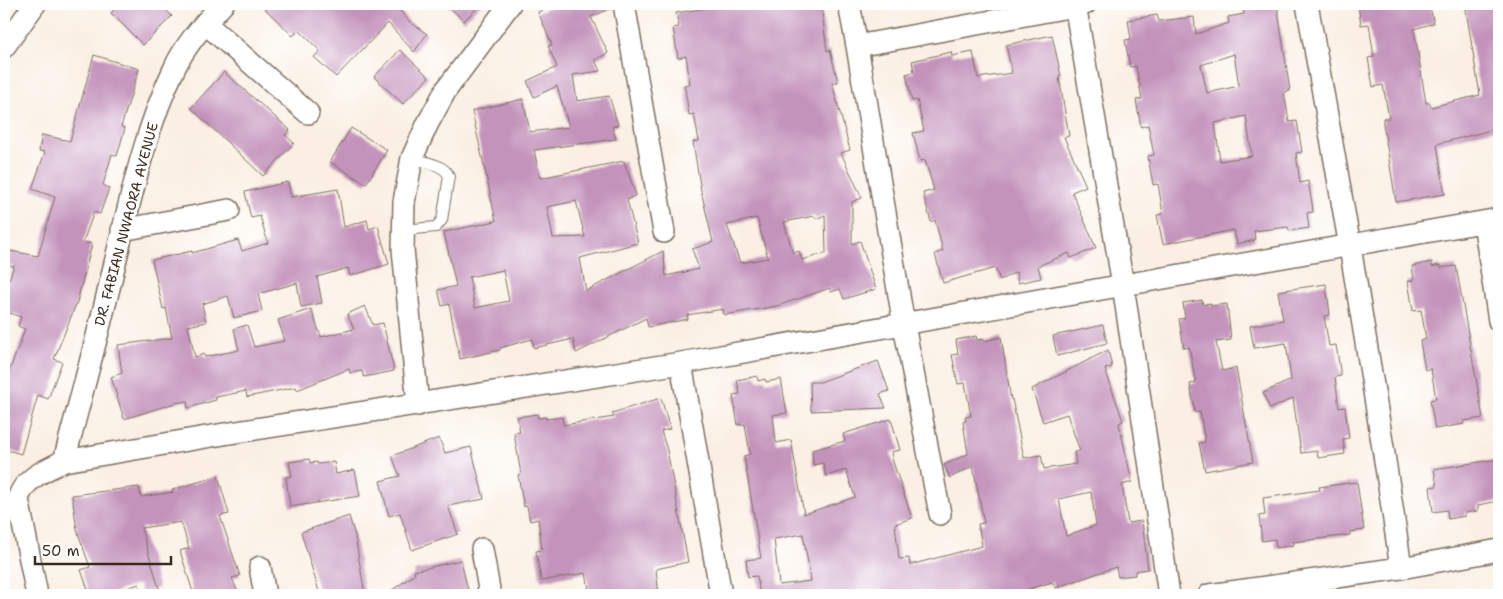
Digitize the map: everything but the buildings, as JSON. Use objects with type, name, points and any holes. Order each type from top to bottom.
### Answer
[{"type":"street","points":[[4,47],[35,4]]},
{"type":"street","name":"DR. FABIAN NWAORA AVENUE","points":[[64,461],[115,265],[122,230],[154,118],[176,66],[205,23],[222,4]]},
{"type":"street","points":[[418,405],[402,249],[404,202],[412,158],[446,90],[510,4]]},
{"type":"street","points":[[624,4],[664,232]]},
{"type":"street","points":[[849,4],[904,324],[940,514]]},
{"type":"street","points":[[857,46],[1078,4],[1123,285],[1169,595]]},
{"type":"street","points":[[1307,4],[1351,244],[1401,568]]},
{"type":"street","points":[[205,23],[308,112]]},
{"type":"street","points":[[122,230],[230,210]]},
{"type":"street","points":[[37,595],[18,499],[23,486],[40,473],[64,461],[230,433],[681,363],[1351,244],[1492,221],[1499,321]]},
{"type":"street","points":[[681,363],[721,595]]},
{"type":"street","points":[[482,549],[490,595]]},
{"type":"street","points":[[1209,595],[1401,568],[1499,550]]},
{"type":"street","points":[[260,567],[265,595]]},
{"type":"lane","points":[[403,230],[436,227],[440,224],[450,176],[443,168],[412,158]]}]
